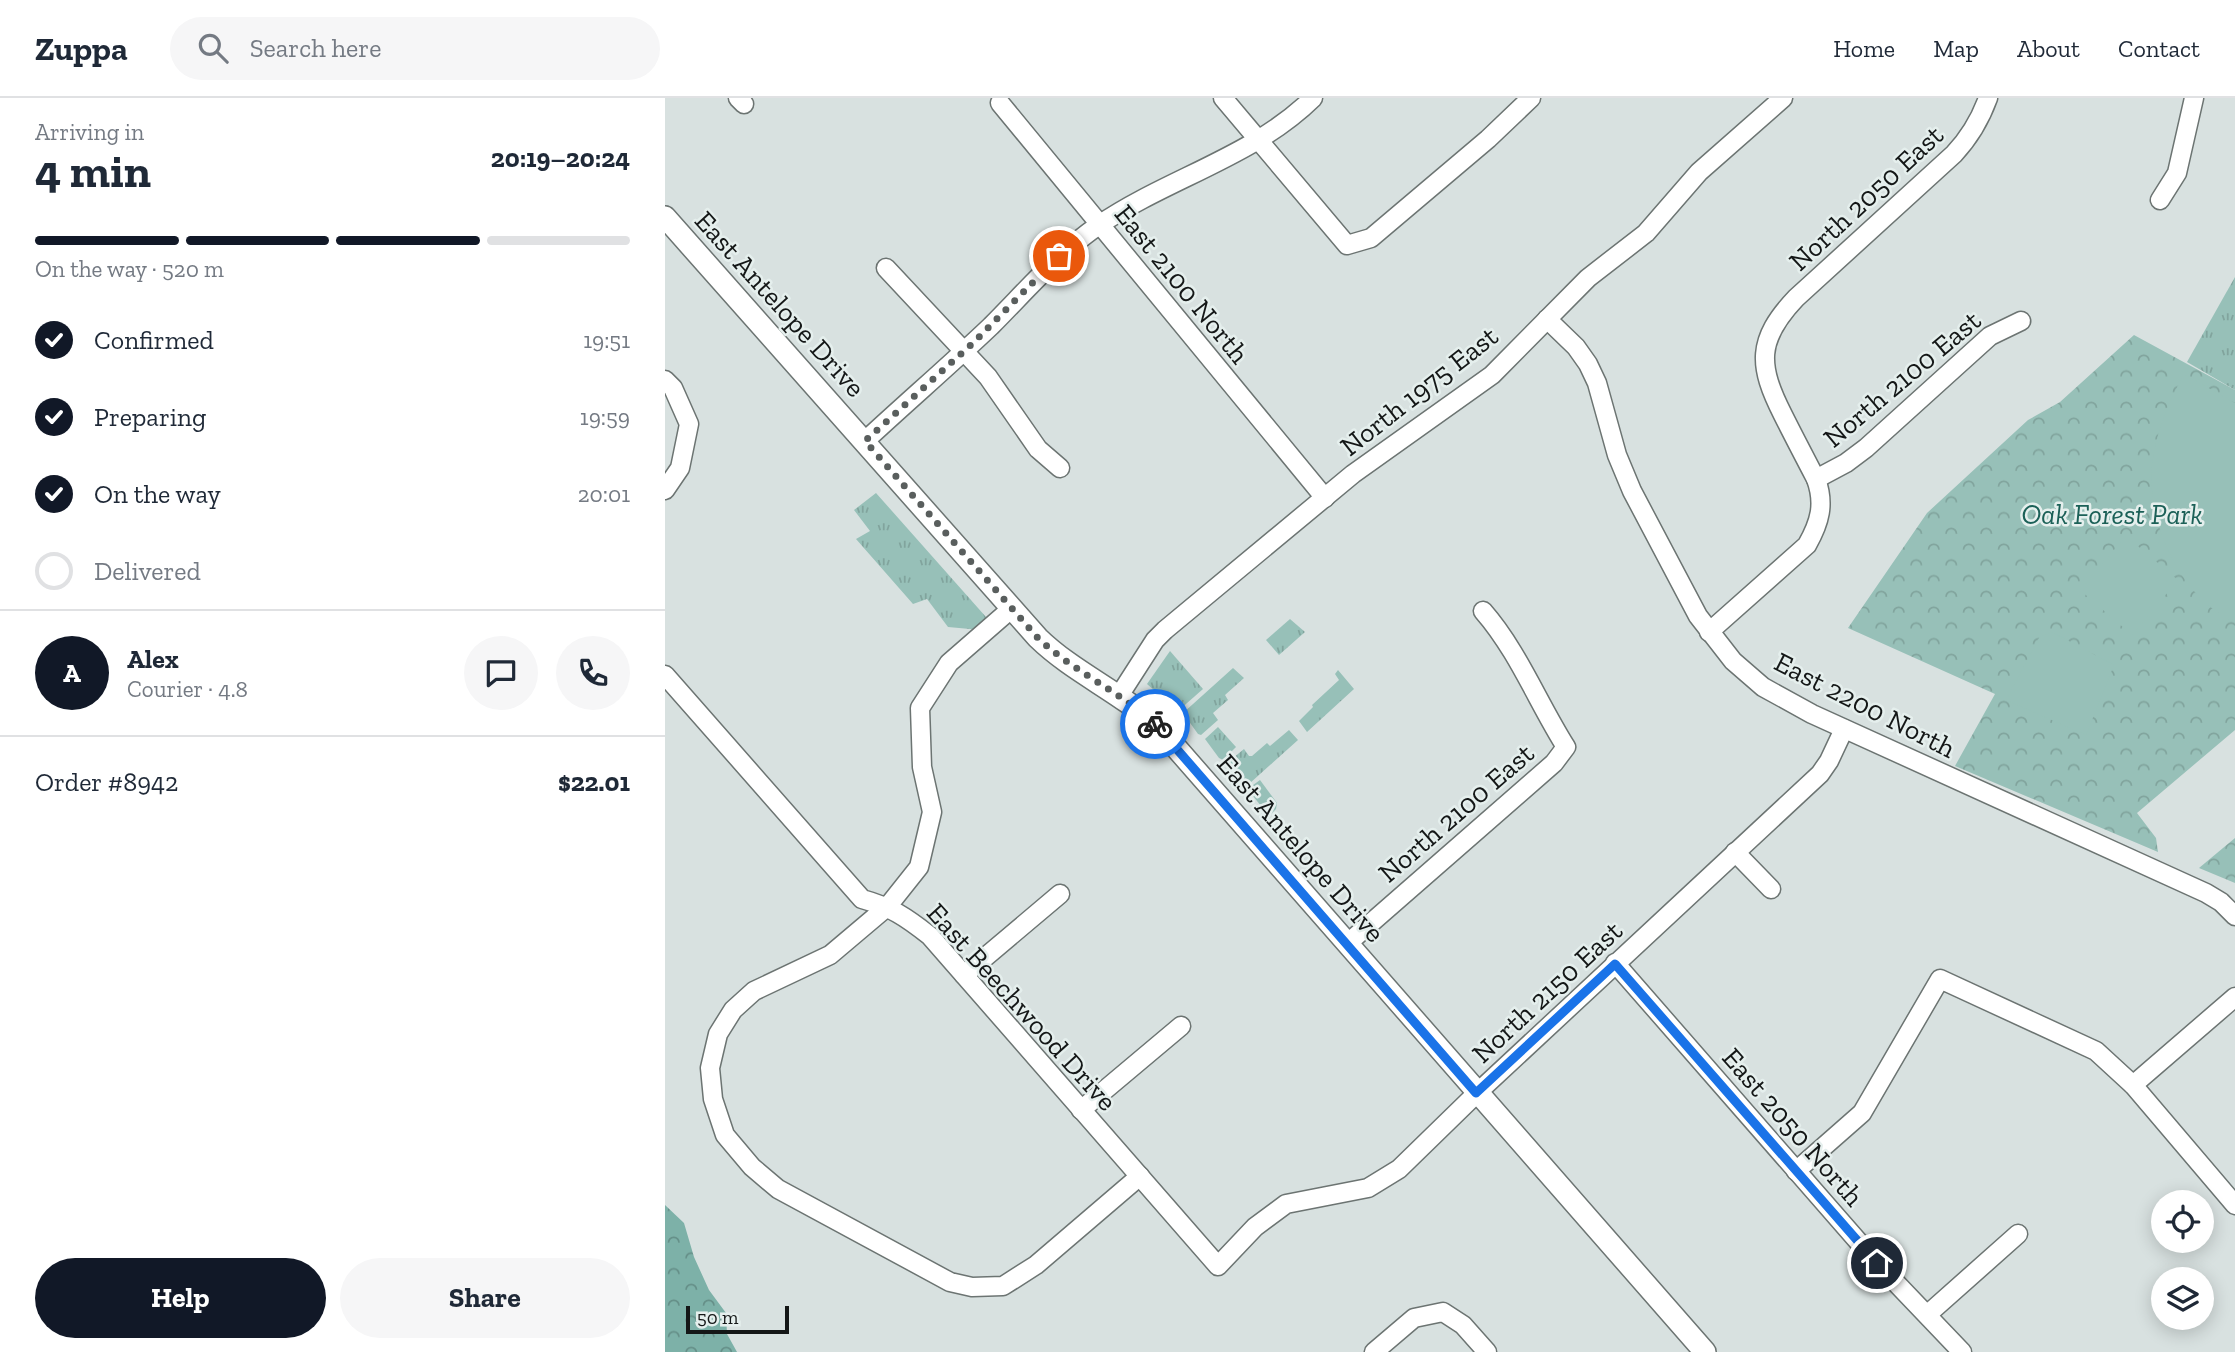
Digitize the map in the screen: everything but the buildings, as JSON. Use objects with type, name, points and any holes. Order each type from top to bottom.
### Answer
[{"type":"main road","name":"East Antelope Drive","points":[[665,217],[1011,609],[1062,660],[1119,696],[1157,727],[1705,1352]]},
{"type":"street","points":[[1223,98],[1347,246],[1371,238],[1470,156],[1531,98]]},
{"type":"street","points":[[865,441],[964,351],[1059,256],[1099,225],[1152,192],[1257,140],[1314,98]]},
{"type":"street","name":"North 1975 East","points":[[1119,696],[1155,640],[1165,630],[1384,451],[1492,375],[1588,278],[1646,233],[1699,173],[1783,98]]},
{"type":"street","name":"North 2050 East","points":[[1812,471],[1769,388],[1764,366],[1771,330],[1796,298],[1954,154],[1979,121],[1988,98]]},
{"type":"street","points":[[2160,200],[2177,173],[2194,98]]},
{"type":"street","name":"East 2100 North","points":[[1000,103],[1325,498]]},
{"type":"street","points":[[886,268],[964,351],[1005,399],[1038,449],[1060,468]]},
{"type":"street","name":"East 2200 North","points":[[1547,319],[1576,347],[1588,364],[1597,383],[1617,455],[1632,491],[1685,592],[1709,632],[1733,661],[1763,687],[1844,729],[2207,893],[2221,901],[2235,916]]},
{"type":"street","name":"North 2100 East","points":[[1709,632],[1807,545],[1817,527],[1822,506],[1821,493],[1812,471],[1846,463],[1990,336],[2021,321]]},
{"type":"street","points":[[665,380],[673,388],[689,424],[680,468],[665,490]]},
{"type":"street","points":[[1011,609],[949,663],[920,708],[922,767],[932,812],[919,867],[888,906],[829,955],[754,991],[733,1010],[718,1034],[710,1068],[713,1099],[725,1135],[752,1167],[778,1189],[950,1282],[972,1287],[1003,1286],[1036,1265],[1140,1177]]},
{"type":"street","name":"North 2100 East","points":[[1348,943],[1554,763],[1566,747],[1502,632],[1483,611]]},
{"type":"street","name":"East Beechwood Drive","points":[[665,675],[862,899],[888,906],[930,936],[1218,1266]]},
{"type":"street","name":"North 2150 East","points":[[1218,1266],[1255,1227],[1286,1204],[1368,1188],[1399,1169],[1476,1093],[1820,774],[1844,729]]},
{"type":"street","points":[[1735,852],[1771,889]]},
{"type":"street","points":[[964,975],[1060,894]]},
{"type":"street","name":"East 2050 North","points":[[1615,964],[1877,1263],[1929,1314],[1962,1352]]},
{"type":"street","points":[[1796,1171],[1862,1112],[1940,979],[2096,1051],[2133,1085],[2235,1205]]},
{"type":"street","points":[[2133,1085],[2235,997]]},
{"type":"street","points":[[1081,1110],[1181,1026]]},
{"type":"street","points":[[1929,1314],[2018,1234]]},
{"type":"street","points":[[1374,1352],[1413,1318],[1443,1312],[1463,1325],[1487,1352]]},
{"type":"green space","points":[[2235,277],[2235,390],[2187,362]]},
{"type":"green space","name":"Oak Forest Park","points":[[2134,335],[2235,390],[2235,730],[2137,813],[2156,838],[2158,852],[1955,766],[1995,694],[1848,628],[1927,513],[2028,420],[2060,402]]},
{"type":"green space","points":[[2184,374],[2235,403],[2235,622],[2198,596],[2183,577],[2161,533],[2155,510],[2152,465],[2156,441]]},
{"type":"green space","points":[[876,493],[986,617],[981,630],[948,627],[927,599],[913,604],[856,539],[870,531],[854,510]]},
{"type":"green space","points":[[2126,536],[2178,580],[2132,635],[2080,590]]},
{"type":"green space","points":[[1290,619],[1305,632],[1279,655],[1266,640]]},
{"type":"green space","points":[[2052,632],[2114,665],[2086,735],[2006,700],[2040,636]]},
{"type":"green space","points":[[1170,651],[1203,689],[1178,711],[1147,684]]},
{"type":"green space","points":[[1233,668],[1244,678],[1225,695],[1228,700],[1213,713],[1218,720],[1201,735],[1198,734],[1183,713]]},
{"type":"green space","points":[[1338,670],[1354,689],[1307,732],[1299,721],[1339,680],[1335,674]]},
{"type":"green space","points":[[1218,727],[1236,747],[1223,760],[1205,739]]},
{"type":"green space","points":[[1289,730],[1298,740],[1249,784],[1242,784],[1228,769],[1227,763],[1244,749],[1252,756],[1267,743],[1270,746]]},
{"type":"green space","points":[[1260,780],[1277,803],[1276,809],[1269,816],[1249,791],[1249,788]]},
{"type":"green space","points":[[2235,838],[2235,883],[2199,868]]},
{"type":"green space","points":[[665,1205],[684,1223],[694,1257],[709,1290],[726,1313],[727,1334],[737,1352],[665,1352]]},
{"type":"way so far","points":[[1059,256],[994,323],[865,441],[1038,638],[1062,660],[1132,705],[1155,724]]},
{"type":"route","points":[[1155,724],[1476,1093],[1615,964],[1877,1263]]}]
